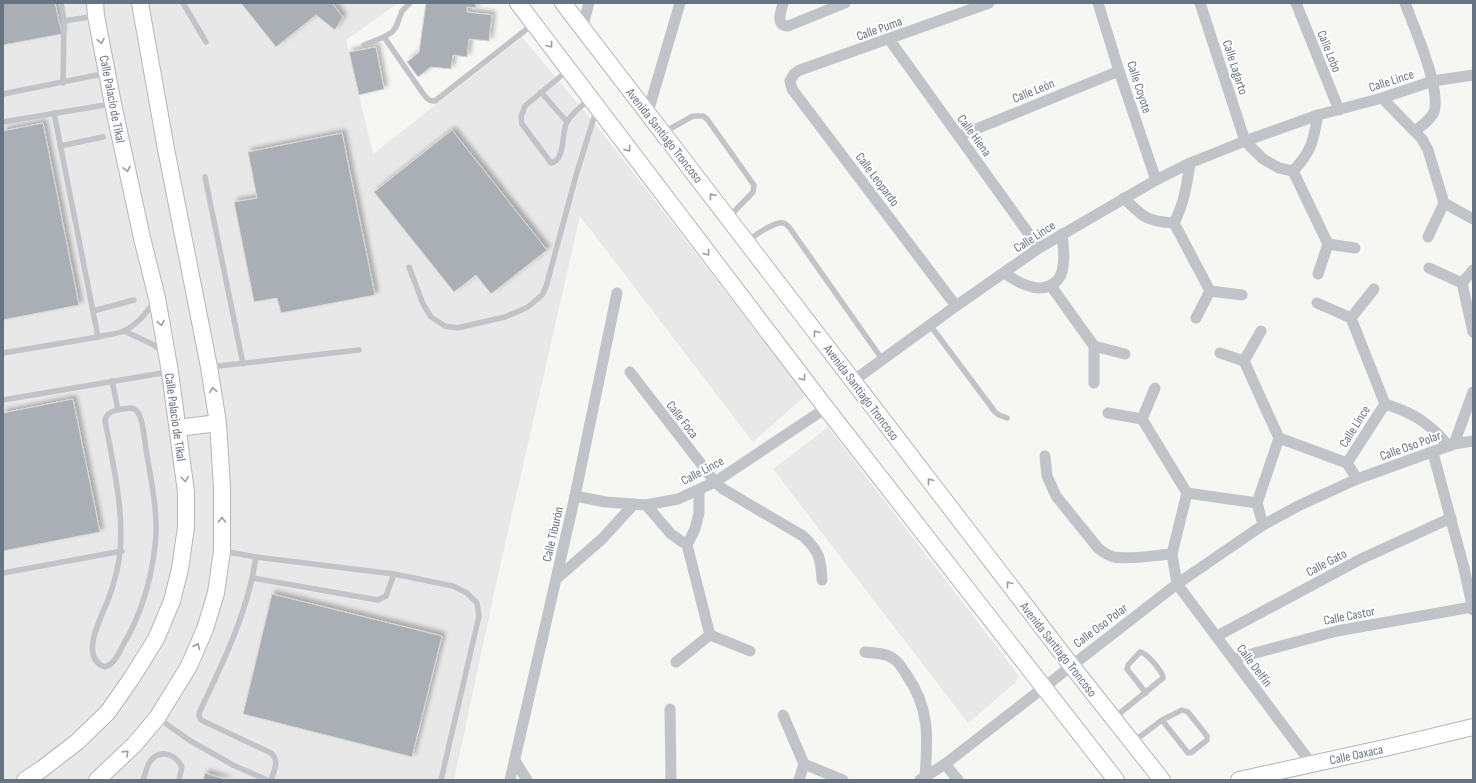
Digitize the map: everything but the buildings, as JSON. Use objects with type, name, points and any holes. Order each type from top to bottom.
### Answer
[{"type":"main road","points":[[97,780],[134,745],[158,718],[189,666],[205,629],[216,593],[222,551],[222,488],[218,423],[209,367],[166,150],[140,3]]},
{"type":"main road","points":[[518,3],[594,102],[670,206],[1116,780]]},
{"type":"main road","name":"Avenida Santiago Troncoso","points":[[563,3],[729,217],[1071,665],[1162,780]]},
{"type":"main road","name":"Calle Palacio de Tikal","points":[[25,780],[77,742],[108,712],[132,680],[156,639],[172,601],[180,568],[186,527],[186,492],[170,372],[157,298],[142,238],[113,104],[96,10]]},
{"type":"main road","points":[[178,428],[218,423]]},
{"type":"main road","name":"Calle Oaxaca","points":[[1239,780],[1473,727]]},
{"type":"street","points":[[582,28],[589,3]]},
{"type":"street","points":[[648,112],[680,3]]},
{"type":"street","points":[[783,3],[780,16],[782,24],[788,26],[845,3]]},
{"type":"street","name":"Calle Puma","points":[[800,70],[989,3]]},
{"type":"street","name":"Calle Coyote","points":[[1098,3],[1119,71],[1156,180]]},
{"type":"street","name":"Calle Lagarto","points":[[1200,3],[1246,141]]},
{"type":"street","name":"Calle Lobo","points":[[1296,3],[1339,110]]},
{"type":"street","points":[[1405,3],[1433,81],[1436,105],[1433,114],[1426,123],[1415,131]]},
{"type":"street","name":"Calle Hiena","points":[[889,39],[1039,248]]},
{"type":"street","name":"Calle Leopardo","points":[[800,70],[794,74],[790,80],[792,89],[956,306]]},
{"type":"street","name":"Calle León","points":[[958,136],[1119,71]]},
{"type":"street","name":"Calle Lince","points":[[853,381],[930,324],[1039,248],[1124,198],[1190,163],[1318,115],[1382,98],[1433,81],[1473,75]]},
{"type":"street","points":[[1382,98],[1415,131],[1422,139],[1428,150],[1444,203],[1428,237]]},
{"type":"street","points":[[1293,171],[1305,159],[1312,145],[1318,115]]},
{"type":"street","points":[[1246,141],[1262,158],[1279,168],[1293,171]]},
{"type":"street","points":[[1174,223],[1184,200],[1190,163]]},
{"type":"street","points":[[1293,171],[1328,244],[1318,274]]},
{"type":"street","points":[[1124,198],[1142,216],[1157,222],[1174,223]]},
{"type":"street","points":[[1444,203],[1473,219]]},
{"type":"street","points":[[1174,223],[1210,291]]},
{"type":"street","points":[[1004,273],[1025,285],[1037,288],[1051,286],[1058,278],[1063,268],[1064,256],[1062,234]]},
{"type":"street","points":[[1328,244],[1355,248]]},
{"type":"street","points":[[1429,268],[1462,283]]},
{"type":"street","points":[[1462,283],[1473,270]]},
{"type":"street","points":[[1462,283],[1473,332]]},
{"type":"street","points":[[1051,286],[1094,346],[1094,383]]},
{"type":"street","points":[[1317,303],[1351,318],[1374,289]]},
{"type":"street","points":[[1210,291],[1242,295]]},
{"type":"street","points":[[1196,318],[1210,291]]},
{"type":"street","name":"Calle Tiburón","points":[[510,780],[575,496],[617,293]]},
{"type":"street","name":"Calle Lince","points":[[1351,318],[1385,404]]},
{"type":"street","points":[[1244,361],[1261,331]]},
{"type":"street","points":[[1094,346],[1125,354]]},
{"type":"street","points":[[1220,353],[1244,361],[1279,438],[1257,504],[1263,525]]},
{"type":"street","name":"Calle Foca","points":[[630,372],[715,482],[723,489],[803,536],[815,547],[821,562],[822,580]]},
{"type":"street","points":[[1142,419],[1155,388]]},
{"type":"street","points":[[1452,445],[1473,392]]},
{"type":"street","name":"Calle Lince","points":[[1385,404],[1404,410],[1429,425],[1452,445]]},
{"type":"street","name":"Calle Lince","points":[[1347,463],[1385,404]]},
{"type":"street","name":"Calle Lince","points":[[575,496],[606,502],[646,505],[678,498],[715,482],[826,408]]},
{"type":"street","points":[[1108,413],[1142,419],[1187,493],[1172,554],[1177,584]]},
{"type":"street","points":[[1279,438],[1347,463],[1358,479]]},
{"type":"street","name":"Calle Oso Polar","points":[[923,778],[945,764],[1177,584],[1263,525],[1300,505],[1358,479],[1452,445],[1473,441]]},
{"type":"street","points":[[1433,453],[1464,568],[1473,608]]},
{"type":"street","points":[[1045,456],[1047,476],[1056,496],[1098,548],[1114,557],[1123,558],[1172,554]]},
{"type":"street","points":[[699,490],[699,512],[695,529],[687,545],[710,635]]},
{"type":"street","points":[[1187,493],[1257,504]]},
{"type":"street","points":[[556,579],[602,539],[634,504]]},
{"type":"street","points":[[646,505],[671,534],[687,545]]},
{"type":"street","name":"Calle Gato","points":[[1217,636],[1361,559],[1451,518]]},
{"type":"street","name":"Calle Delfín","points":[[1177,584],[1311,763]]},
{"type":"street","name":"Calle Castor","points":[[1233,659],[1337,631],[1473,608]]},
{"type":"street","points":[[710,635],[750,650]]},
{"type":"street","points":[[676,662],[710,635]]},
{"type":"street","points":[[865,652],[887,655],[899,663],[916,687],[925,712],[928,742],[923,778]]},
{"type":"street","points":[[670,709],[671,780]]},
{"type":"street","points":[[783,715],[804,764],[799,780]]},
{"type":"street","points":[[515,761],[527,780]]},
{"type":"street","points":[[804,764],[843,780]]},
{"type":"street","points":[[945,764],[958,780]]},
{"type":"lane","points":[[61,3],[64,21],[63,83]]},
{"type":"lane","points":[[183,3],[206,42]]},
{"type":"lane","points":[[364,45],[392,32],[396,27],[400,14],[410,3]]},
{"type":"lane","points":[[64,21],[96,10]]},
{"type":"lane","points":[[384,37],[428,100],[435,101],[534,24]]},
{"type":"lane","points":[[568,70],[525,106],[522,111],[522,124],[551,163],[556,161],[560,152],[567,122],[594,102]]},
{"type":"lane","points":[[3,94],[107,73]]},
{"type":"lane","points":[[541,92],[567,122]]},
{"type":"lane","points":[[409,268],[423,304],[431,317],[445,326],[457,328],[505,317],[528,307],[542,295],[546,287],[577,172],[594,102]]},
{"type":"lane","points":[[3,122],[113,104]]},
{"type":"lane","points":[[54,113],[98,336]]},
{"type":"lane","points":[[663,132],[693,116],[703,116],[707,119],[754,184],[753,192],[729,217]]},
{"type":"lane","points":[[60,146],[103,137]]},
{"type":"lane","points":[[205,177],[243,364]]},
{"type":"lane","points":[[747,242],[779,222],[784,223],[789,227],[882,359]]},
{"type":"lane","points":[[3,353],[124,331],[136,323],[145,314],[157,298]]},
{"type":"lane","points":[[93,311],[134,300]]},
{"type":"lane","points":[[930,324],[995,412],[1002,417],[1007,418]]},
{"type":"lane","points":[[124,331],[152,344],[166,354]]},
{"type":"lane","points":[[209,367],[359,350]]},
{"type":"lane","points":[[3,400],[170,372]]},
{"type":"lane","points":[[112,381],[118,410]]},
{"type":"lane","points":[[132,408],[136,409],[139,413],[142,427],[155,506],[155,546],[149,581],[139,613],[114,662],[105,667],[100,666],[93,654],[94,634],[109,598],[122,551],[120,514],[105,420],[109,413],[132,408]]},
{"type":"lane","points":[[3,573],[122,551]]},
{"type":"lane","points":[[222,551],[256,557],[394,574],[454,586],[467,593],[477,603],[480,616],[442,780]]},
{"type":"lane","points":[[256,557],[253,578],[224,662],[199,712],[199,716],[201,720],[271,754],[276,760],[271,780]]},
{"type":"lane","points":[[253,578],[378,600],[386,596],[394,574]]},
{"type":"lane","points":[[1114,719],[1146,694],[1162,681],[1164,676],[1144,653],[1140,652],[1128,665],[1127,669],[1146,694]]},
{"type":"lane","points":[[1133,742],[1162,720],[1179,710],[1184,710],[1207,736],[1208,740],[1192,752],[1188,753],[1162,720]]},
{"type":"lane","points":[[158,718],[189,740],[234,765],[267,780]]},
{"type":"lane","points":[[143,780],[148,765],[153,758],[160,754],[172,755],[179,760],[182,767],[179,780]]},
{"type":"shaded area","points":[[3,3],[398,3],[346,40],[373,154],[522,37],[600,130],[806,395],[753,442],[580,216],[496,584],[454,780],[3,780]]},
{"type":"shaded area","points":[[828,427],[1019,676],[1015,683],[968,723],[773,469]]}]
